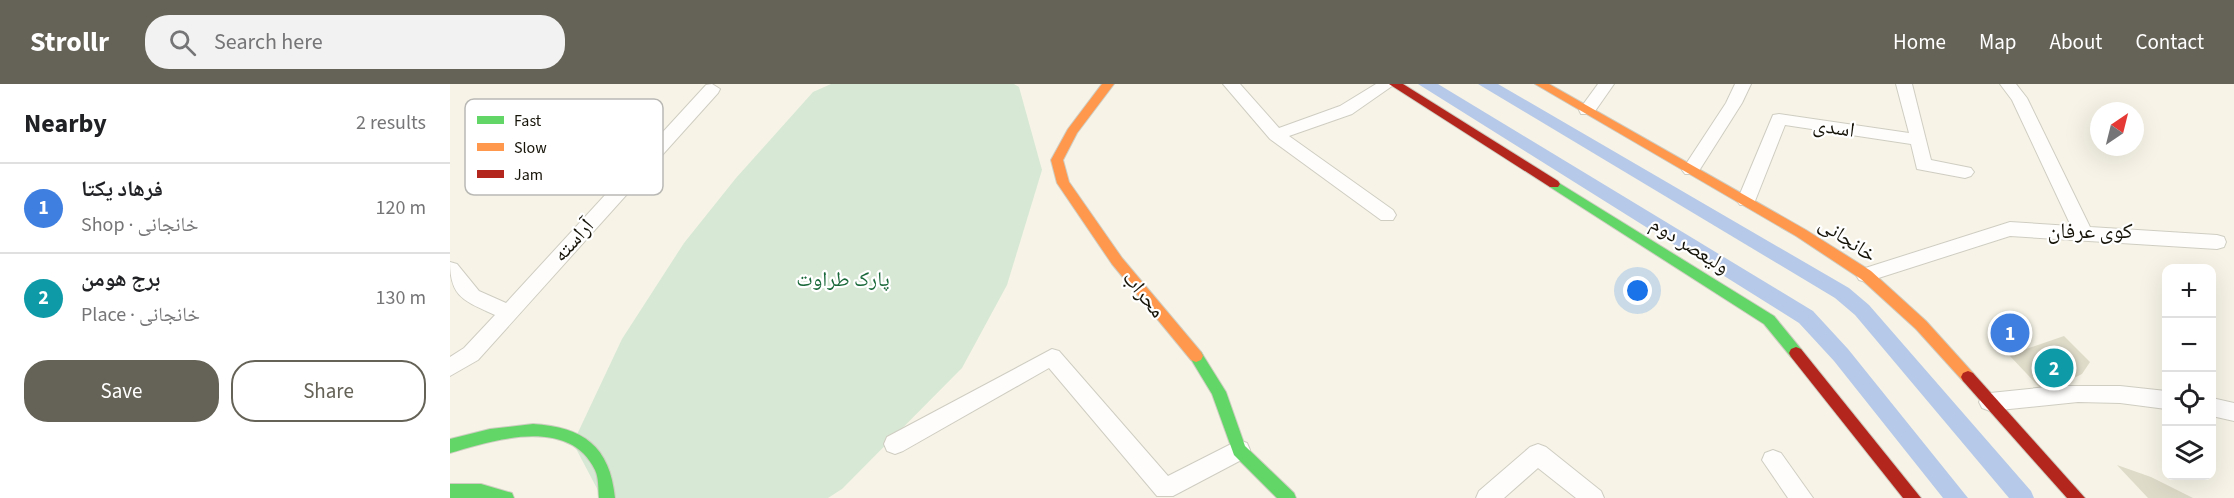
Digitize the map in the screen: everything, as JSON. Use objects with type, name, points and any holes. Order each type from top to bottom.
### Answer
[{"type":"main road","name":"محراب","points":[[1108,84],[1072,132],[1057,160],[1063,183],[1117,261],[1195,354],[1219,393],[1239,450],[1288,498]]},
{"type":"main road","name":"ولیعصر دوم","points":[[1395,84],[1769,320],[1913,498]]},
{"type":"main road","name":"خانجانی","points":[[1541,84],[1801,233],[1866,275],[1921,326],[2077,498]]},
{"type":"main road","points":[[450,446],[487,435],[518,430],[547,430],[571,436],[590,448],[601,461],[607,482],[607,498]]},
{"type":"main road","points":[[450,491],[481,491],[506,498]]},
{"type":"street","points":[[1231,84],[1276,135],[1387,215]]},
{"type":"street","points":[[1276,135],[1346,110],[1387,84]]},
{"type":"street","points":[[1587,110],[1606,84]]},
{"type":"street","points":[[1691,170],[1734,103],[1743,84]]},
{"type":"street","points":[[1904,84],[1919,140],[1923,165],[1965,172]]},
{"type":"street","points":[[2008,84],[2019,98],[2084,233]]},
{"type":"street","name":"آراسته","points":[[663,143],[712,89]]},
{"type":"street","name":"اسدی","points":[[1746,201],[1779,119],[1919,140]]},
{"type":"street","name":"آراسته","points":[[450,368],[471,354],[615,195]]},
{"type":"street","points":[[1866,275],[2010,229],[2217,242]]},
{"type":"street","points":[[450,269],[472,296],[508,312]]},
{"type":"street","points":[[895,444],[1052,357],[1165,489],[1239,450]]},
{"type":"street","points":[[1990,402],[2065,392],[2119,392],[2162,399]]},
{"type":"street","points":[[2216,408],[2234,412]]},
{"type":"street","points":[[1487,498],[1538,454],[1593,498]]},
{"type":"street","points":[[1773,460],[1802,498]]},
{"type":"green space","name":"پارک طراوت","points":[[831,84],[1014,84],[1019,87],[1042,170],[1007,285],[962,368],[842,489],[828,498],[602,498],[573,443],[622,339],[684,243],[736,178],[813,92]]},
{"type":"building","points":[[2064,336],[2090,362],[2082,374],[2058,386],[2041,389],[2009,355]]},
{"type":"building","points":[[2117,465],[2151,477],[2193,498],[2148,498]]},
{"type":"waterway","points":[[1426,84],[1806,317],[1841,355],[1957,498]]},
{"type":"waterway","points":[[1486,84],[1842,293],[1862,310],[2023,498]]},
{"type":"traffic: fast","points":[[1554,184],[1769,320],[1796,353]]},
{"type":"traffic: fast","points":[[1196,356],[1219,392],[1239,450],[1288,498]]},
{"type":"traffic: fast","points":[[450,446],[490,436],[533,430],[573,437],[589,449],[601,466],[605,477],[607,498]]},
{"type":"traffic: fast","points":[[450,491],[481,491],[506,498]]},
{"type":"traffic: slow","points":[[1108,84],[1072,132],[1057,160],[1063,183],[1117,261],[1196,356]]},
{"type":"traffic: slow","points":[[1541,84],[1801,233],[1866,275],[1921,325],[1968,377]]},
{"type":"traffic: jam","points":[[1395,84],[1554,184]]},
{"type":"traffic: jam","points":[[1796,353],[1913,498]]},
{"type":"traffic: jam","points":[[1968,377],[2077,498]]},
{"type":"place","name":"فرهاد یکتا","points":[[2010,333]]},
{"type":"place","name":"برج هومن","points":[[2054,368]]},
{"type":"district","name":"کوی عرفان","points":[[2090,230]]}]
